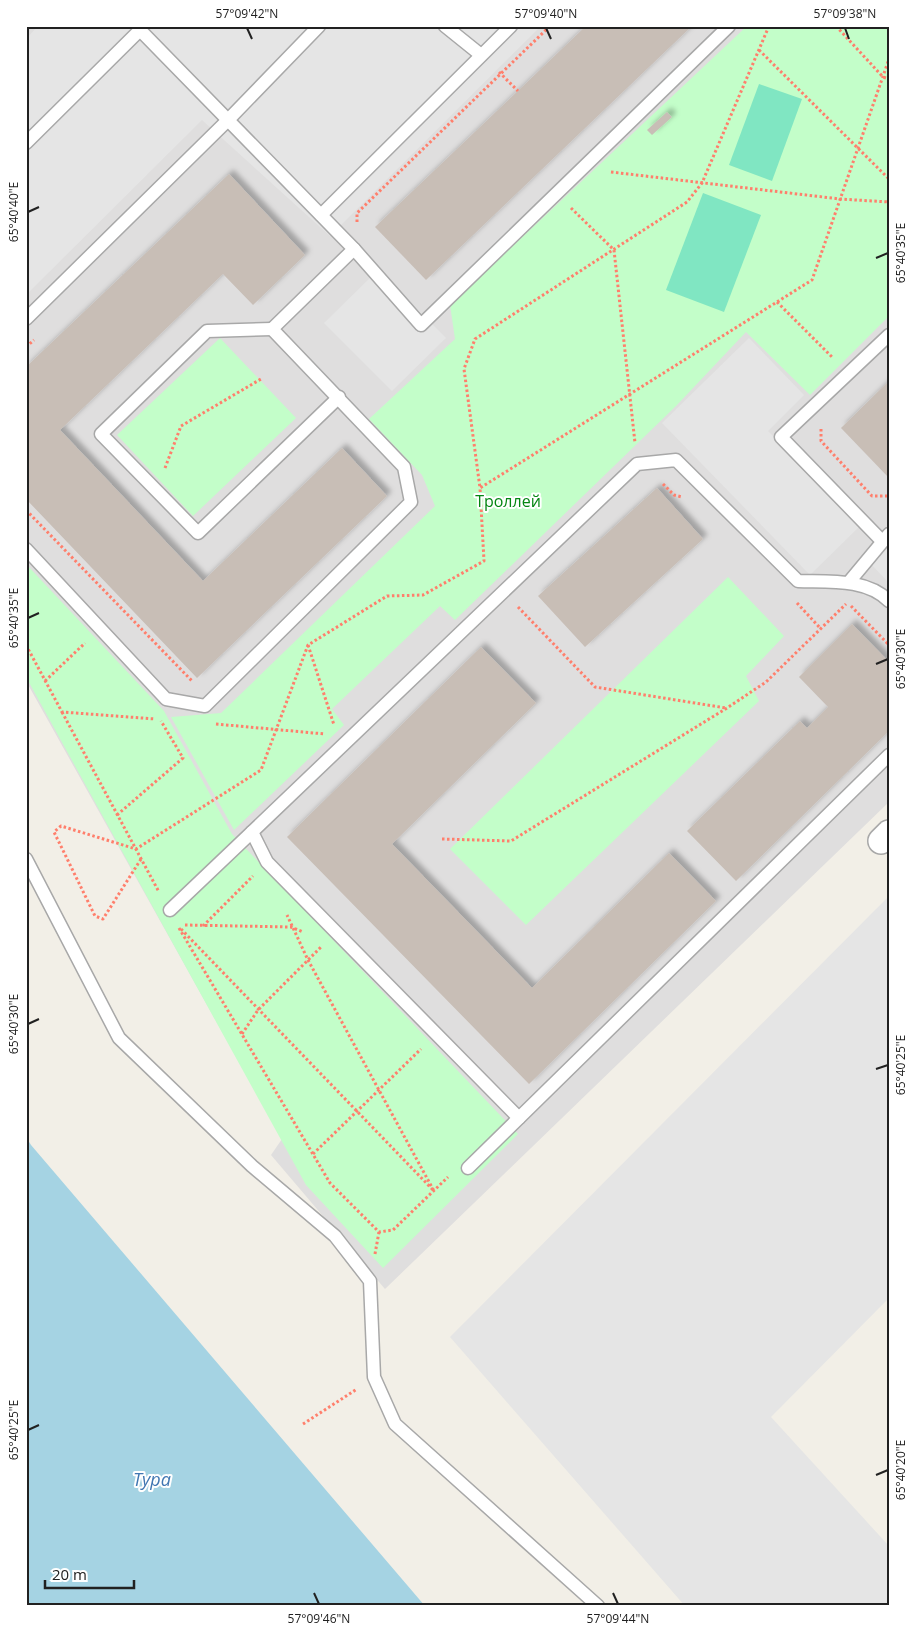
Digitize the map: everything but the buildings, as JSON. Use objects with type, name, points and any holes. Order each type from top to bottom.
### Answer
[{"type":"lane","points":[[26,319],[228,120],[319,26]]},
{"type":"lane","points":[[445,26],[481,55]]},
{"type":"lane","points":[[321,214],[511,26]]},
{"type":"lane","points":[[26,143],[140,30],[321,214],[421,325],[730,26]]},
{"type":"lane","points":[[339,397],[198,533],[101,434],[207,331],[272,329],[354,249]]},
{"type":"lane","points":[[26,550],[166,700],[205,706],[411,502],[404,467],[272,329]]},
{"type":"lane","points":[[849,582],[886,538],[781,437],[889,335]]},
{"type":"lane","points":[[170,910],[637,464],[676,460],[798,581],[849,582],[883,595],[889,601]]},
{"type":"lane","points":[[468,1168],[889,755]]},
{"type":"lane","points":[[252,832],[267,862],[519,1118]]},
{"type":"lane","points":[[26,859],[119,1038],[252,1166],[335,1236],[370,1281],[374,1377],[395,1424],[598,1606]]},
{"type":"path","points":[[358,227],[357,213],[550,26]]},
{"type":"path","points":[[141,859],[103,919],[95,916],[54,832],[61,826],[136,849],[261,770],[308,645],[387,596],[423,595],[484,561],[480,488],[464,369],[475,339],[687,202],[702,182],[769,26]]},
{"type":"path","points":[[836,26],[883,77],[889,79]]},
{"type":"path","points":[[759,50],[889,179]]},
{"type":"path","points":[[481,55],[518,91]]},
{"type":"path","points":[[480,488],[812,280],[889,59]]},
{"type":"path","points":[[609,172],[840,199],[889,202]]},
{"type":"path","points":[[565,202],[614,250],[637,464],[640,477],[654,475],[674,495],[683,497]]},
{"type":"path","points":[[777,302],[848,374]]},
{"type":"path","points":[[26,347],[40,333]]},
{"type":"path","points":[[821,426],[821,441],[872,496],[889,496]]},
{"type":"path","points":[[792,598],[821,628]]},
{"type":"path","points":[[512,602],[595,688],[727,708]]},
{"type":"path","points":[[442,839],[511,840],[727,708],[777,674],[848,603],[889,645]]},
{"type":"path","points":[[45,681],[91,638]]},
{"type":"path","points":[[308,645],[336,731]]},
{"type":"path","points":[[117,815],[183,758],[156,711]]},
{"type":"path","points":[[62,712],[170,910]]},
{"type":"path","points":[[202,926],[267,862]]},
{"type":"path","points":[[284,909],[308,960],[434,1191]]},
{"type":"path","points":[[177,925],[292,927],[310,934]]},
{"type":"path","points":[[177,925],[434,1191]]},
{"type":"path","points":[[177,925],[330,1183],[379,1232],[393,1230],[454,1171]]},
{"type":"path","points":[[242,1034],[258,1010],[328,941]]},
{"type":"path","points":[[312,1154],[358,1112],[427,1043]]},
{"type":"path","points":[[303,1424],[374,1377]]},
{"type":"shaded area","points":[[26,26],[889,26],[889,802],[385,1289],[271,1155],[282,1139],[26,681]]},
{"type":"shaded area","points":[[38,26],[541,26],[330,236],[202,120],[26,295],[26,39]]},
{"type":"shaded area","points":[[378,270],[446,338],[392,391],[324,323]]},
{"type":"shaded area","points":[[749,338],[804,395],[768,431],[861,525],[810,575],[662,423]]},
{"type":"shaded area","points":[[889,545],[889,583],[870,563]]},
{"type":"shaded area","points":[[889,896],[889,1298],[771,1417],[889,1546],[889,1606],[685,1606],[450,1337]]},
{"type":"green space","name":"Троллей","points":[[747,26],[889,26],[889,316],[810,395],[746,332],[676,406],[455,620],[440,606],[332,709],[344,725],[234,830],[171,717],[221,713],[435,506],[422,475],[369,419],[455,339],[450,305]]},
{"type":"green space","points":[[759,84],[802,99],[772,181],[729,165]]},
{"type":"green space","points":[[703,193],[761,215],[724,312],[666,290]]},
{"type":"green space","points":[[220,338],[296,418],[193,516],[117,435]]},
{"type":"green space","points":[[26,564],[164,711],[232,834],[518,1134],[383,1268],[306,1185],[26,677]]},
{"type":"green space","points":[[728,577],[784,636],[746,676],[759,701],[526,925],[450,849]]},
{"type":"water","name":"Тура","points":[[26,1137],[31,1145],[425,1606],[26,1606]]}]
